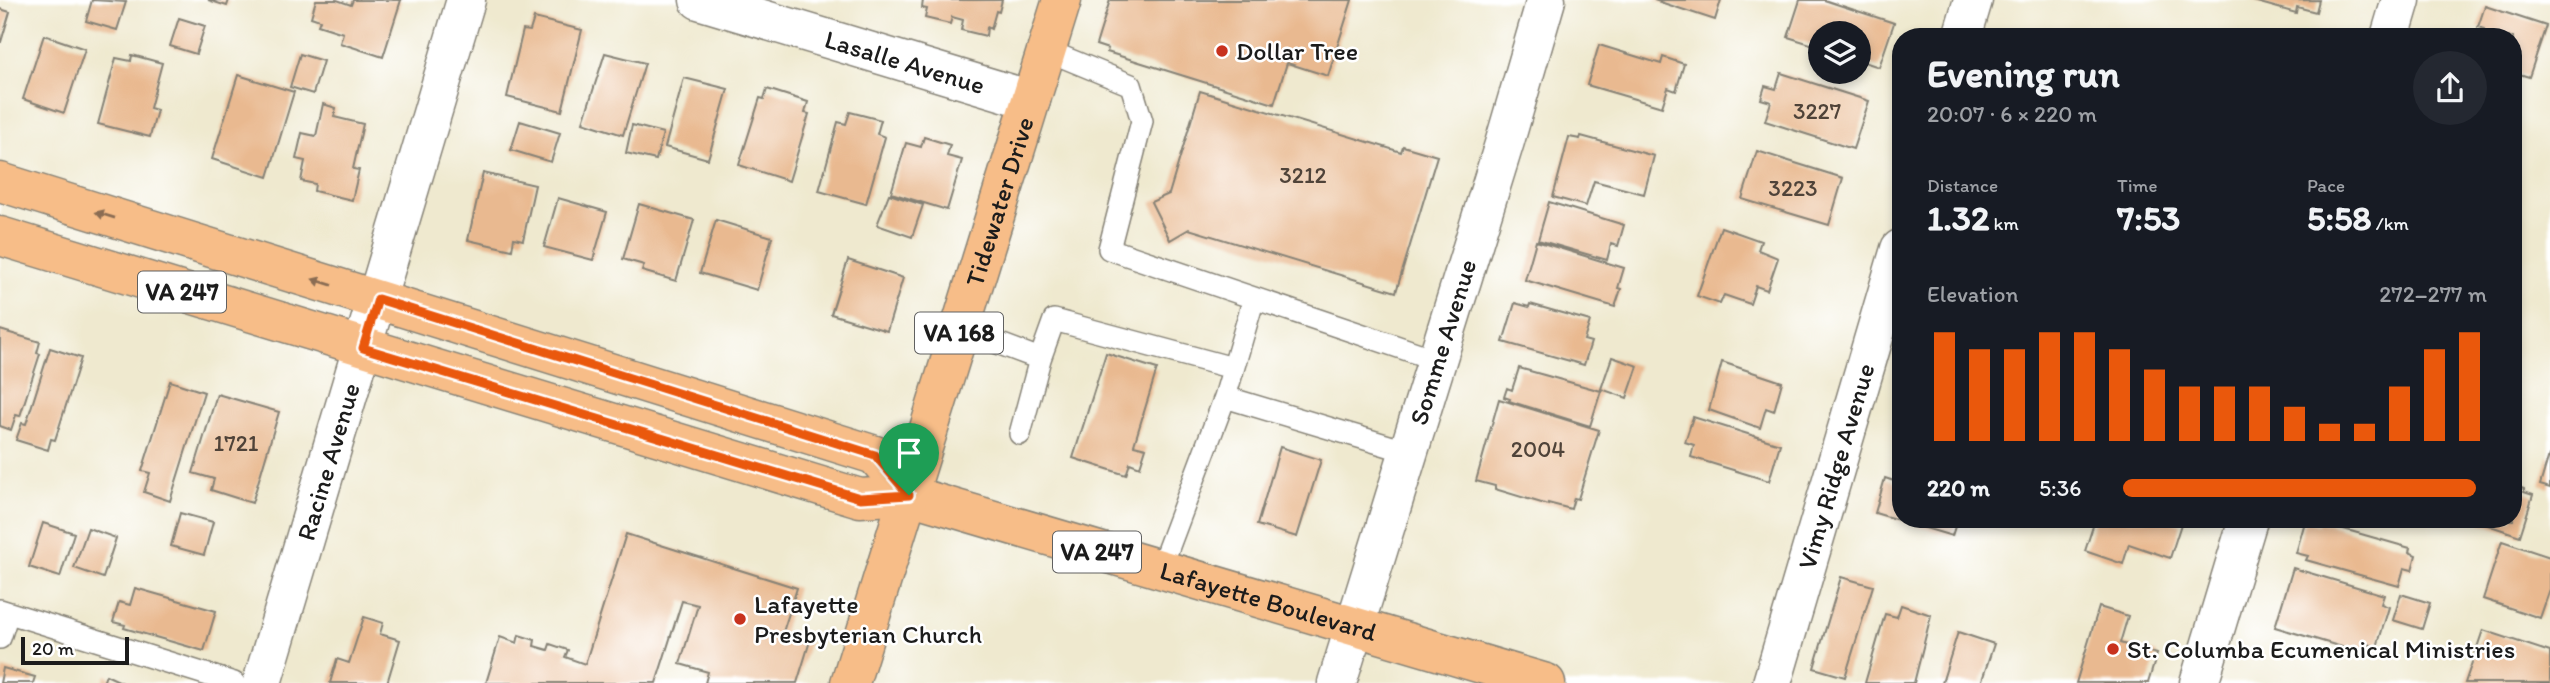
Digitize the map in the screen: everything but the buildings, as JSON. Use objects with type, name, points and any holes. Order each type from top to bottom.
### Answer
[{"type":"main road","name":"Tidewater Drive","points":[[850,683],[1062,0]]},
{"type":"main road","name":"VA 247","points":[[0,182],[875,455],[909,495]]},
{"type":"main road","name":"Lafayette Boulevard","points":[[0,236],[860,498],[909,495],[1546,683]]},
{"type":"street","name":"Racine Avenue","points":[[262,683],[466,0]]},
{"type":"street","name":"Lasalle Avenue","points":[[699,0],[1031,100]]},
{"type":"street","name":"Somme Avenue","points":[[1337,683],[1546,0]]},
{"type":"street","points":[[1965,28],[1973,0]]},
{"type":"street","points":[[2393,28],[2401,0]]},
{"type":"street","name":"Vimy Ridge Avenue","points":[[1772,683],[1892,275]]},
{"type":"street","points":[[2199,683],[2246,528]]},
{"type":"lane","points":[[1046,50],[1131,85],[1142,121],[1108,248],[1437,360]]},
{"type":"lane","points":[[1160,570],[1225,397],[1254,298]]},
{"type":"lane","points":[[1020,435],[1040,359],[1054,320],[1233,368]]},
{"type":"lane","points":[[960,329],[1040,359]]},
{"type":"lane","points":[[1225,397],[1409,452]]},
{"type":"lane","points":[[0,638],[4,611],[234,683]]},
{"type":"place","name":"Dollar Tree","points":[[1222,51]]},
{"type":"place","name":"Lafayette Presbyterian Church","points":[[740,619]]},
{"type":"place","name":"St. Columba Ecumenical Ministries","points":[[2113,649]]},
{"type":"route","points":[[378,299],[875,455],[909,495],[860,498],[363,348],[378,299]]}]
